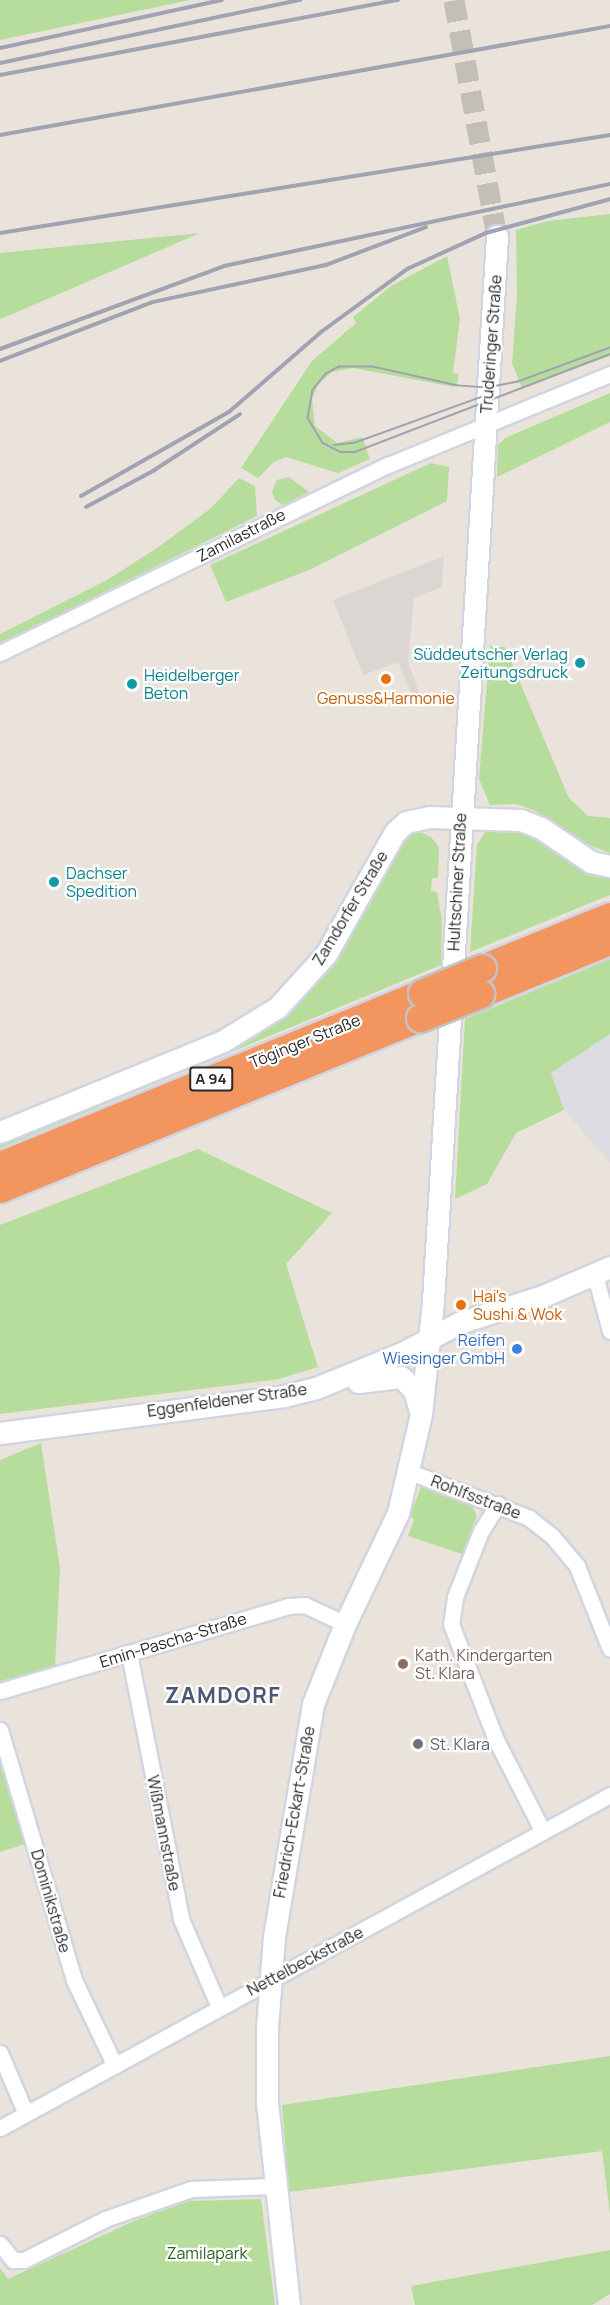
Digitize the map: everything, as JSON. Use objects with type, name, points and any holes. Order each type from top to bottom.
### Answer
[{"type":"highway","name":"Töginger Straße","points":[[481,981],[610,916]]},
{"type":"highway","name":"Töginger Straße","points":[[0,1165],[481,981],[610,941]]},
{"type":"highway","name":"Töginger Straße","points":[[0,1189],[421,1005]]},
{"type":"main road","name":"Truderinger Straße","points":[[486,426],[497,236]]},
{"type":"main road","name":"Hultschiner Straße","points":[[430,1339],[460,818],[486,426]]},
{"type":"main road","name":"Zamdorfer Straße","points":[[0,1132],[223,1041],[254,1024],[291,995],[326,954],[395,832],[415,818],[460,818],[532,823],[572,851],[610,866]]},
{"type":"main road","name":"Eggenfeldener Straße","points":[[0,1433],[284,1396],[316,1388],[430,1339],[459,1323],[603,1271]]},
{"type":"main road","name":"Friedrich-Eckart-Straße","points":[[290,2305],[273,2186],[266,2068],[269,1982],[301,1760],[313,1704],[345,1624],[386,1542],[410,1472],[421,1414],[430,1339]]},
{"type":"main road","points":[[316,1388],[401,1377],[414,1390],[421,1414]]},
{"type":"street","name":"Truderinger Straße","points":[[486,426],[610,374]]},
{"type":"street","name":"Zamilastraße","points":[[0,653],[286,512],[486,426]]},
{"type":"street","points":[[603,1271],[610,1331]]},
{"type":"street","name":"Rohlfsstraße","points":[[410,1472],[498,1504],[529,1518],[568,1555],[589,1589],[610,1649]]},
{"type":"street","points":[[498,1504],[481,1531],[455,1597],[451,1624],[496,1740],[543,1832]]},
{"type":"street","name":"Emin-Pascha-Straße","points":[[0,1691],[288,1606],[305,1605],[345,1624]]},
{"type":"street","name":"Wißmannstraße","points":[[129,1653],[181,1919],[219,2007]]},
{"type":"street","name":"Dominikstraße","points":[[0,1730],[74,1980],[115,2066]]},
{"type":"street","name":"Nettelbeckstraße","points":[[0,2128],[610,1794]]},
{"type":"street","points":[[0,2053],[26,2114]]},
{"type":"street","points":[[0,2244],[13,2260],[24,2260],[105,2219],[191,2188],[273,2186]]},
{"type":"shaded area","points":[[444,556],[442,587],[414,598],[408,662],[423,703],[416,706],[398,662],[363,675],[333,600]]},
{"type":"shaded area","points":[[610,1034],[610,1163],[564,1110],[551,1073]]},
{"type":"green space","points":[[0,0],[190,0],[0,40]]},
{"type":"green space","points":[[610,214],[610,356],[522,388],[512,363],[517,296],[516,230],[548,221]]},
{"type":"green space","points":[[200,233],[15,313],[0,319],[0,253]]},
{"type":"green space","points":[[447,256],[460,319],[453,373],[458,374],[458,381],[454,387],[353,368],[332,372],[318,385],[312,399],[315,426],[337,443],[362,437],[370,459],[338,473],[286,457],[274,462],[258,478],[241,468],[312,361],[356,323],[353,317],[391,286]]},
{"type":"green space","points":[[610,393],[610,422],[497,477],[498,445],[505,438]]},
{"type":"green space","points":[[431,463],[449,467],[447,501],[309,570],[226,602],[210,565]]},
{"type":"green space","points":[[289,477],[309,492],[283,505],[275,500],[272,492],[277,480]]},
{"type":"green space","points":[[239,478],[255,486],[257,516],[0,644],[0,634],[107,580],[157,548],[210,509]]},
{"type":"green space","points":[[490,646],[505,647],[569,798],[588,816],[610,818],[610,853],[584,843],[536,811],[516,804],[490,805],[479,779]]},
{"type":"green space","points":[[489,826],[526,827],[610,871],[610,895],[470,952],[477,845]]},
{"type":"green space","points":[[414,829],[431,837],[439,847],[438,878],[432,878],[431,891],[437,892],[442,920],[441,965],[0,1148],[0,1140],[279,1016],[403,837]]},
{"type":"green space","points":[[610,959],[610,1034],[551,1073],[564,1110],[516,1133],[487,1184],[455,1199],[465,1019]]},
{"type":"green space","points":[[198,1149],[332,1213],[286,1264],[318,1367],[279,1379],[0,1414],[0,1225]]},
{"type":"green space","points":[[41,1443],[60,1568],[55,1667],[0,1681],[0,1460]]},
{"type":"green space","points":[[422,1484],[471,1504],[477,1516],[462,1554],[408,1536],[414,1520],[410,1516]]},
{"type":"green space","points":[[0,1759],[25,1844],[0,1852]]},
{"type":"green space","points":[[610,2056],[610,2215],[602,2151],[289,2192],[282,2105]]},
{"type":"green space","name":"Zamilapark","points":[[261,2199],[275,2305],[0,2305],[0,2268],[8,2279],[134,2221],[189,2201]]},
{"type":"green space","points":[[610,2250],[610,2294],[592,2305],[415,2305],[411,2286]]},
{"type":"tunnel","points":[[454,0],[497,236]]},
{"type":"tram line","points":[[610,348],[518,382],[488,388],[458,386],[372,367],[339,367],[326,374],[313,390],[308,418],[323,443],[341,452],[355,452],[610,354]]},
{"type":"tram line","points":[[334,445],[354,443],[484,396]]},
{"type":"railway","points":[[0,48],[222,0]]},
{"type":"railway","points":[[0,63],[300,0]]},
{"type":"railway","points":[[0,75],[398,0]]},
{"type":"railway","points":[[0,135],[610,26]]},
{"type":"railway","points":[[0,233],[610,135]]},
{"type":"railway","points":[[0,349],[224,266],[610,184]]},
{"type":"railway","points":[[81,496],[229,412],[321,332],[407,269],[486,233],[610,199]]},
{"type":"railway","points":[[0,361],[153,302],[326,265],[426,227]]},
{"type":"railway","points":[[86,507],[153,471],[240,414]]},
{"type":"place","name":"Süddeutscher Verlag Zeitungsdruck","points":[[580,663]]},
{"type":"place","name":"Genuss&Harmonie","points":[[386,679]]},
{"type":"place","name":"Heidelberger Beton","points":[[132,684]]},
{"type":"place","name":"Dachser Spedition","points":[[54,882]]},
{"type":"place","name":"Hai's Sushi & Wok","points":[[461,1305]]},
{"type":"place","name":"Reifen Wiesinger GmbH","points":[[517,1349]]},
{"type":"place","name":"Kath. Kindergarten St. Klara","points":[[403,1664]]},
{"type":"place","name":"St. Klara","points":[[418,1744]]},
{"type":"district","name":"ZAMDORF","points":[[223,1696]]}]
